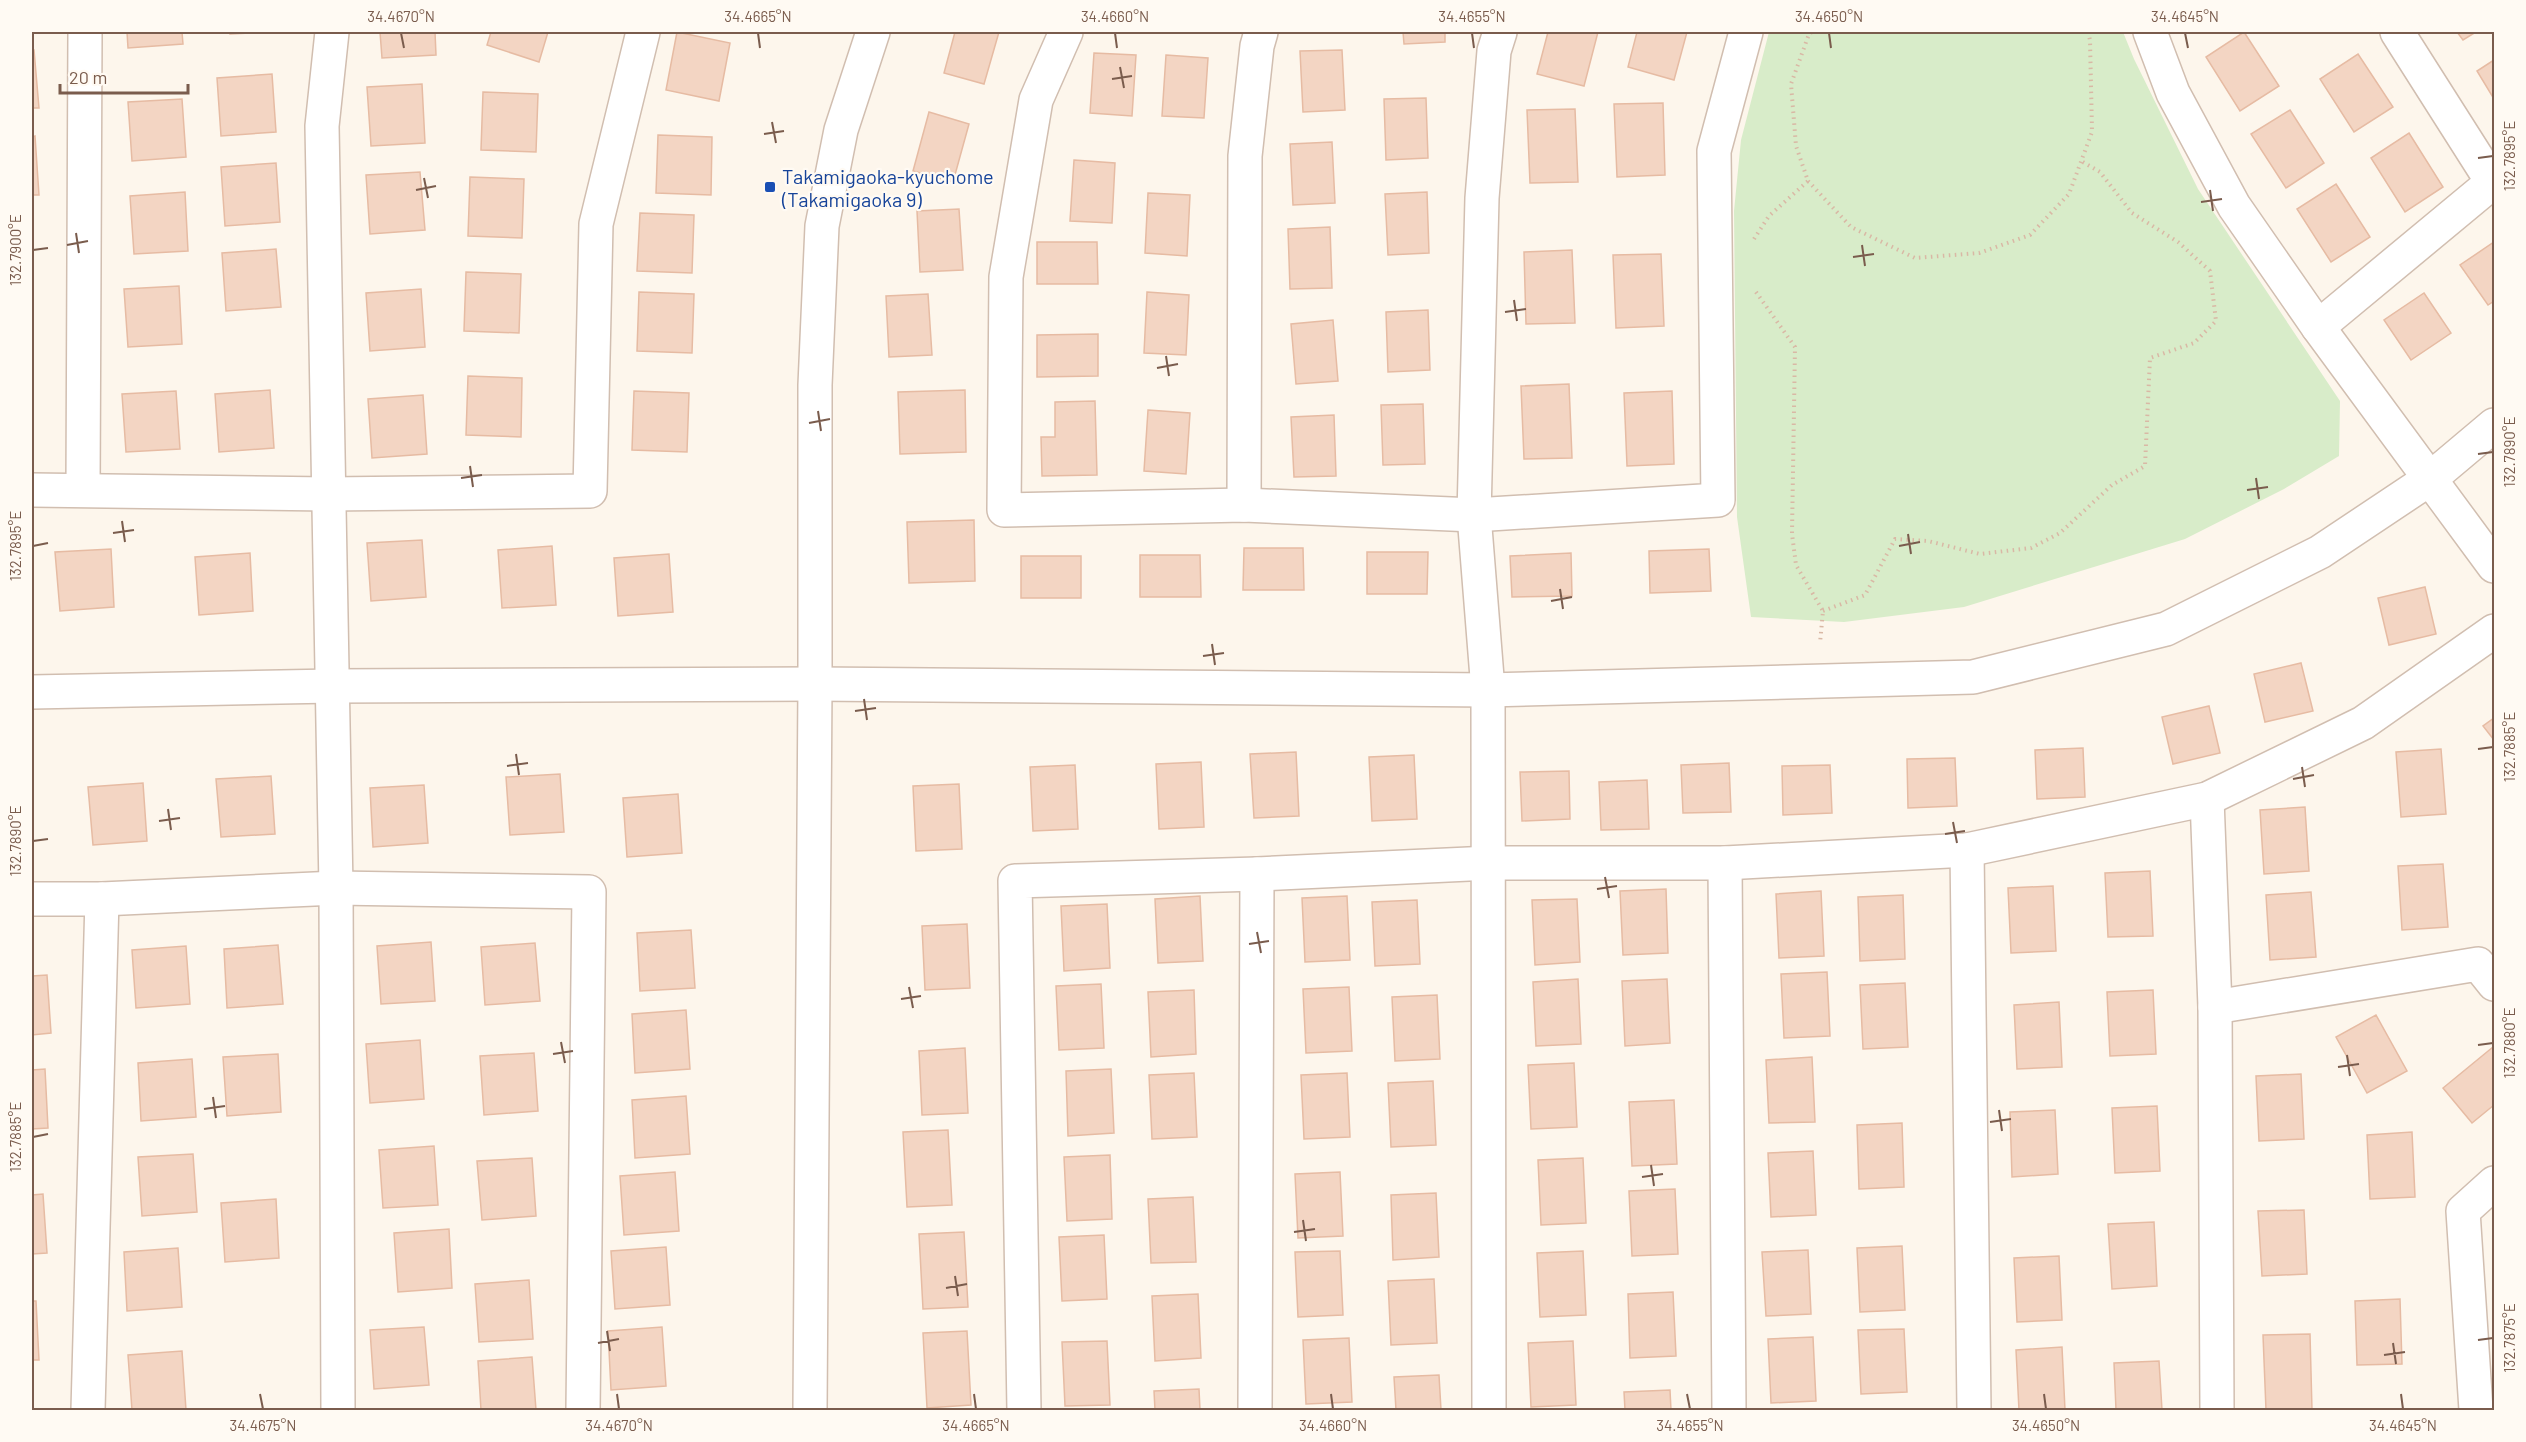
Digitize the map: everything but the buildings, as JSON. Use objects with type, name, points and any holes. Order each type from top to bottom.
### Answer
[{"type":"street","points":[[83,489],[85,32]]},
{"type":"street","points":[[332,32],[322,126],[336,888],[338,1410]]},
{"type":"street","points":[[32,490],[328,494],[590,491],[596,224],[643,32]]},
{"type":"street","points":[[810,1410],[815,684],[814,385],[822,226],[841,130],[873,32]]},
{"type":"street","points":[[1066,32],[1036,100],[1006,278],[1004,510],[1244,505],[1474,515],[1718,500],[1714,151],[1746,32]]},
{"type":"street","points":[[1244,505],[1245,156],[1257,46],[1261,32]]},
{"type":"street","points":[[1489,1410],[1488,690],[1474,515],[1482,198],[1494,51],[1500,32]]},
{"type":"street","points":[[2150,32],[2173,93],[2234,206],[2318,327],[2494,566]]},
{"type":"street","points":[[2318,327],[2494,182],[2397,32]]},
{"type":"street","points":[[32,693],[333,686],[815,684],[1488,690],[1973,677],[2166,629],[2320,552],[2431,478],[2494,425]]},
{"type":"street","points":[[1024,1410],[1015,881],[1257,874],[1490,863],[1725,863],[1966,850],[2207,799],[2363,723],[2494,632]]},
{"type":"street","points":[[2207,799],[2216,1007],[2217,1410]]},
{"type":"street","points":[[1966,850],[1974,1410]]},
{"type":"street","points":[[1725,863],[1729,1410]]},
{"type":"street","points":[[1255,1410],[1257,874]]},
{"type":"street","points":[[32,899],[102,899],[336,888],[590,892],[583,1410]]},
{"type":"street","points":[[88,1410],[102,899]]},
{"type":"street","points":[[2216,1007],[2478,964],[2494,984]]},
{"type":"street","points":[[2476,1410],[2463,1211],[2494,1183]]},
{"type":"path","points":[[1812,32],[1809,34],[1791,84],[1796,146],[1808,181],[1851,227],[1915,258],[1979,253],[2030,235],[2069,194],[2092,132],[2088,32]]},
{"type":"path","points":[[1823,611],[1865,595],[1895,538],[1928,541],[1980,554],[2031,548],[2060,532],[2112,485],[2145,466],[2150,358],[2194,343],[2216,321],[2210,271],[2178,242],[2132,213],[2100,172],[2082,162]]},
{"type":"path","points":[[1753,241],[1769,216],[1808,181]]},
{"type":"path","points":[[1755,289],[1758,298],[1795,347],[1792,534],[1796,565],[1823,611],[1817,682]]},
{"type":"green space","points":[[1769,32],[2123,32],[2198,189],[2340,401],[2339,456],[2284,489],[2185,539],[1964,607],[1844,622],[1751,617],[1737,517],[1734,211],[1741,140]]},
{"type":"place","name":"Takamigaoka-kyuchome (Takamigaoka 9)","points":[[770,187]]}]
